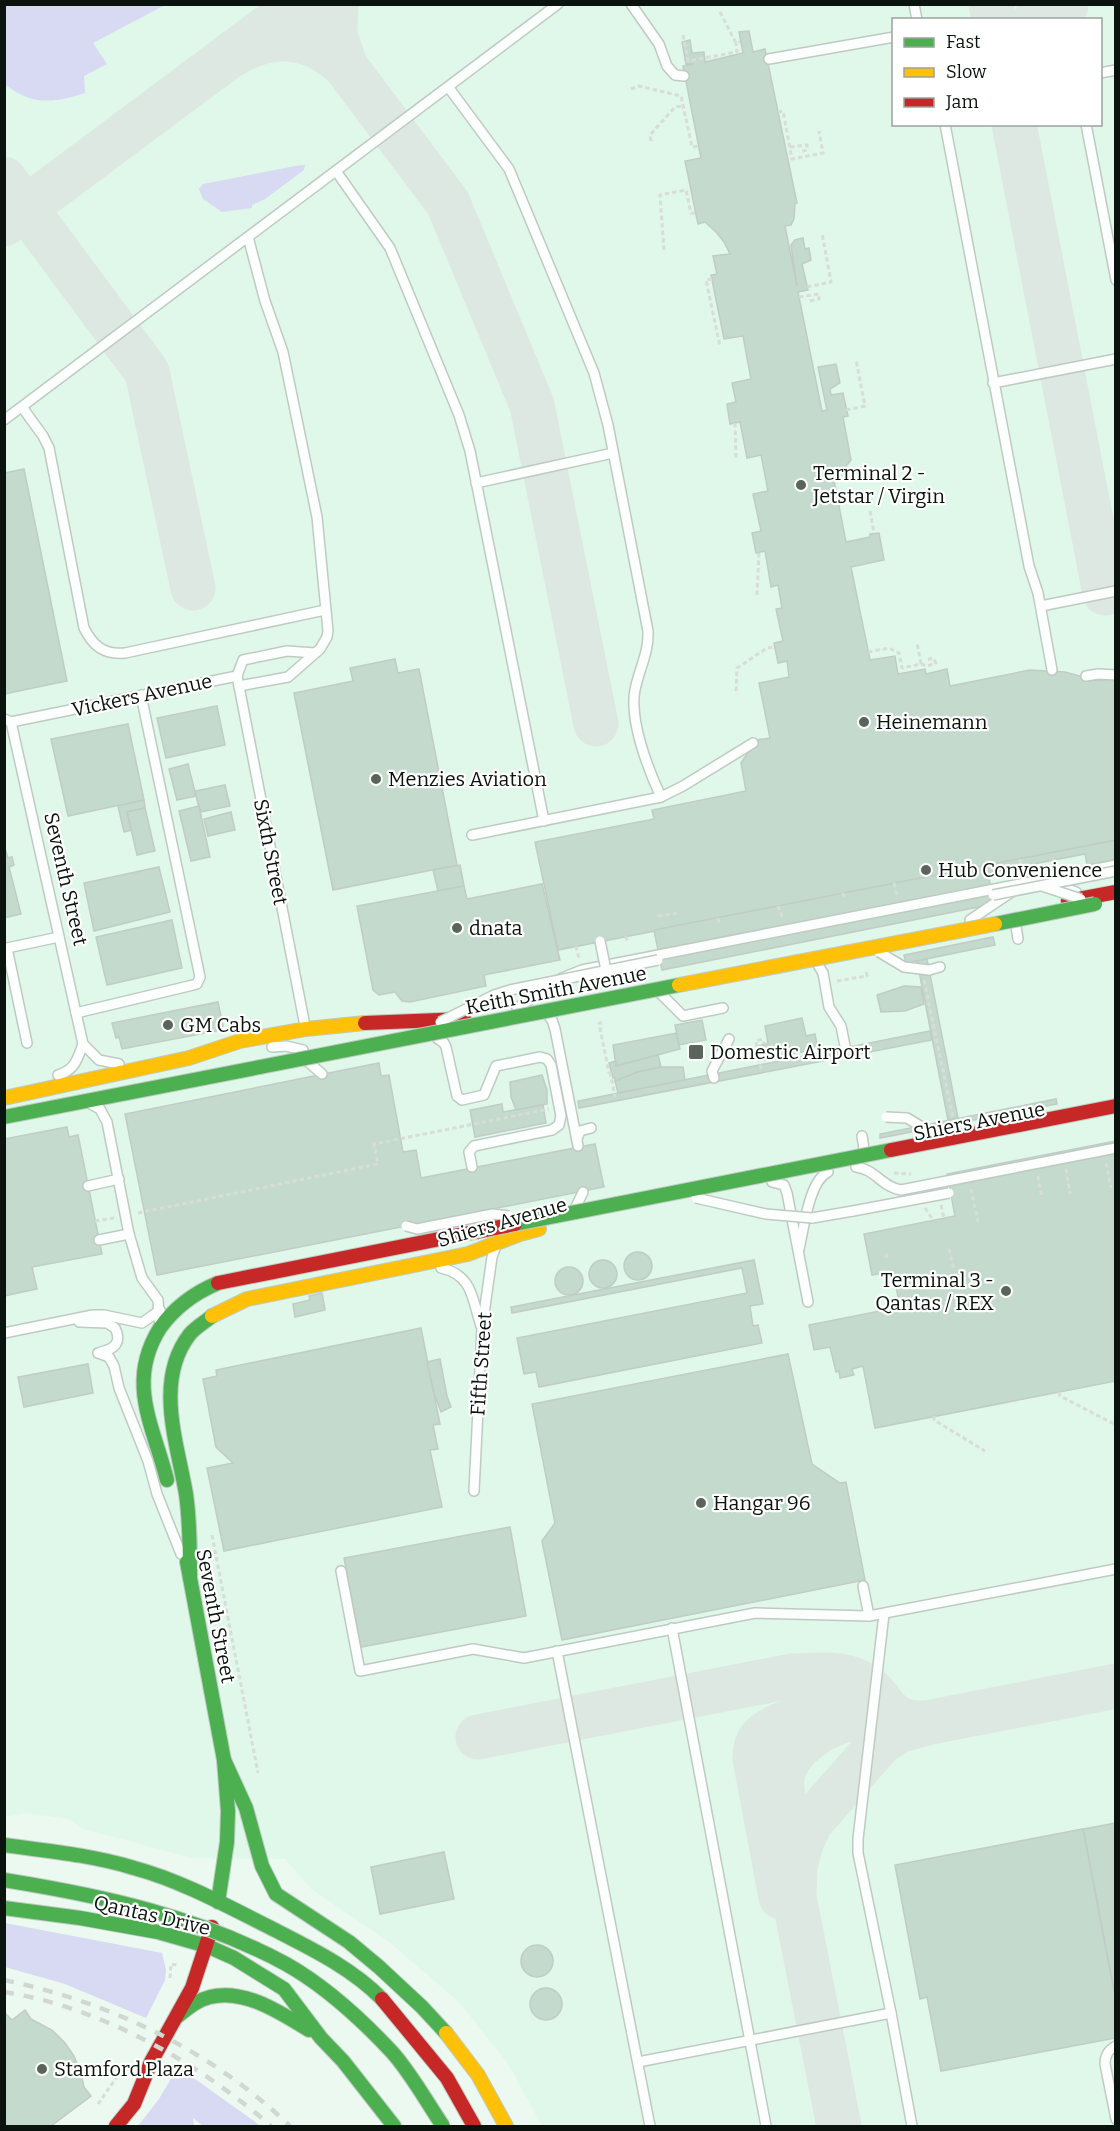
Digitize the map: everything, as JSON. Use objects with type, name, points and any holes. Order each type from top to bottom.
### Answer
[{"type":"main road","name":"Keith Smith Avenue","points":[[4,1117],[856,951],[1093,900],[1116,892]]},
{"type":"main road","name":"Keith Smith Avenue","points":[[4,1096],[189,1058],[240,1041],[306,1029],[458,1019],[1013,912],[1093,900],[1116,900]]},
{"type":"main road","name":"Shiers Avenue","points":[[218,1283],[1116,1106]]},
{"type":"main road","name":"Shiers Avenue","points":[[190,1577],[186,1493],[170,1394],[174,1361],[185,1339],[193,1329],[214,1313],[247,1299],[468,1254],[520,1234],[560,1224],[1116,1114]]},
{"type":"main road","name":"Seventh Street","points":[[151,2062],[192,1988],[207,1946],[218,1902],[228,1811],[224,1760],[190,1577],[163,1463],[143,1395],[142,1367],[151,1342],[186,1298],[218,1283]]},
{"type":"main road","points":[[224,1760],[249,1816],[264,1873],[276,1894],[356,1947],[421,2006],[472,2068],[506,2127]]},
{"type":"main road","points":[[10,1845],[93,1872]]},
{"type":"main road","name":"Qantas Drive","points":[[10,1845],[84,1855],[171,1881],[299,1942],[337,1963],[380,1997],[447,2078],[474,2127]]},
{"type":"main road","points":[[4,1880],[67,1890],[141,1907],[207,1927],[287,1965],[322,1989],[393,2053],[443,2127]]},
{"type":"main road","points":[[179,1905],[201,1927],[207,1946]]},
{"type":"main road","name":"Qantas Drive","points":[[4,1908],[80,1918],[158,1932],[207,1946],[234,1958],[284,1989],[394,2127]]},
{"type":"main road","points":[[175,2018],[187,2007],[205,1997],[236,1996],[274,2008],[321,2038]]},
{"type":"main road","points":[[123,2096],[151,2062]]},
{"type":"main road","points":[[116,2127],[134,2104],[151,2062]]},
{"type":"lane","points":[[4,420],[558,4]]},
{"type":"lane","points":[[631,4],[659,44],[667,66],[675,75],[684,76]]},
{"type":"lane","points":[[770,59],[892,37]]},
{"type":"lane","points":[[448,88],[500,155],[516,185],[602,397],[648,631],[647,650],[634,691],[637,723],[645,761],[661,797]]},
{"type":"lane","points":[[945,126],[993,383],[1029,566],[1041,606],[1052,670]]},
{"type":"lane","points":[[1086,126],[1116,280]]},
{"type":"lane","points":[[336,171],[390,248],[459,415],[470,451],[544,821]]},
{"type":"lane","points":[[239,686],[288,677],[324,643],[327,637],[320,537],[314,505],[283,352],[265,301],[248,237]]},
{"type":"lane","points":[[993,383],[1116,359]]},
{"type":"lane","points":[[22,406],[49,448],[84,628],[95,646],[114,654],[125,653],[325,610]]},
{"type":"lane","points":[[476,483],[613,453]]},
{"type":"lane","points":[[1041,606],[1116,591]]},
{"type":"lane","name":"Vickers Avenue","points":[[8,721],[237,676],[243,660],[269,654],[287,651],[315,652]]},
{"type":"lane","points":[[1086,676],[1116,675]]},
{"type":"lane","name":"Sixth Street","points":[[237,676],[306,1029]]},
{"type":"lane","points":[[76,1013],[197,984],[200,977],[141,695]]},
{"type":"lane","name":"Seventh Street","points":[[8,721],[83,1044]]},
{"type":"lane","points":[[472,836],[661,797],[753,743]]},
{"type":"lane","points":[[993,895],[1116,865]]},
{"type":"lane","points":[[522,1008],[562,978],[582,970],[1025,883],[1040,883],[1116,871]]},
{"type":"lane","points":[[970,920],[1025,883]]},
{"type":"lane","points":[[1040,883],[1093,900]]},
{"type":"lane","points":[[1013,912],[1018,939]]},
{"type":"lane","points":[[27,1043],[6,948],[59,937]]},
{"type":"lane","points":[[600,941],[606,970]]},
{"type":"lane","points":[[856,951],[877,951],[904,967],[926,974],[940,967]]},
{"type":"lane","points":[[796,954],[811,957],[820,967],[829,1007],[841,1026],[846,1051]]},
{"type":"lane","points":[[395,1041],[510,990],[658,960]]},
{"type":"lane","points":[[650,983],[683,1016],[723,1008]]},
{"type":"lane","points":[[522,1008],[543,1010],[552,1020],[577,1142],[580,1131],[591,1128]]},
{"type":"lane","points":[[267,1048],[278,1046],[336,1056],[438,1038],[447,1047],[457,1096],[465,1100],[484,1095],[496,1066],[543,1058],[551,1065],[561,1121],[552,1130],[474,1146],[469,1152],[472,1167]]},
{"type":"lane","points":[[714,1078],[712,1071],[729,1039]]},
{"type":"lane","points":[[4,1096],[41,1079],[60,1075],[72,1069],[83,1044],[99,1060],[143,1068]]},
{"type":"lane","points":[[292,1048],[322,1074]]},
{"type":"lane","points":[[189,1058],[234,1054]]},
{"type":"lane","points":[[83,1102],[95,1105],[104,1114],[129,1234],[142,1278],[158,1300],[159,1312]]},
{"type":"lane","points":[[886,1117],[907,1118],[934,1134],[958,1137]]},
{"type":"lane","points":[[854,1166],[865,1156],[862,1136]]},
{"type":"lane","points":[[854,1166],[866,1168],[888,1186],[901,1190],[1116,1148]]},
{"type":"lane","points":[[799,1252],[814,1189],[819,1179],[833,1170]]},
{"type":"lane","points":[[88,1186],[119,1179]]},
{"type":"lane","points":[[772,1182],[781,1183],[786,1188],[808,1302]]},
{"type":"lane","points":[[560,1224],[578,1206],[583,1192]]},
{"type":"lane","points":[[659,1196],[689,1197],[720,1202],[766,1214],[812,1218],[949,1193]]},
{"type":"lane","points":[[468,1254],[479,1246],[484,1236],[480,1212]]},
{"type":"lane","points":[[406,1226],[417,1229],[493,1214],[535,1220]]},
{"type":"lane","points":[[99,1240],[129,1234]]},
{"type":"lane","name":"Fifth Street","points":[[474,1491],[482,1328],[492,1257],[502,1241]]},
{"type":"lane","points":[[411,1267],[443,1268],[460,1275],[470,1287],[482,1328]]},
{"type":"lane","points":[[4,1333],[93,1315],[104,1315],[138,1323],[146,1321],[159,1312],[171,1299],[199,1286],[218,1283]]},
{"type":"lane","name":"Seventh Street","points":[[151,1342],[158,1326],[159,1312]]},
{"type":"lane","points":[[53,1323],[98,1322],[107,1323],[115,1328],[118,1340],[115,1346],[111,1350],[98,1353],[109,1357],[114,1366],[119,1388],[190,1577]]},
{"type":"lane","points":[[340,1571],[360,1671],[473,1649],[524,1658],[755,1613],[869,1617],[1116,1569]]},
{"type":"lane","points":[[863,1586],[869,1617]]},
{"type":"lane","points":[[884,1614],[858,1846],[859,1867],[891,2013],[912,2127]]},
{"type":"lane","points":[[672,1628],[766,2127]]},
{"type":"lane","points":[[557,1651],[650,2127]]},
{"type":"lane","points":[[638,2062],[891,2013]]},
{"type":"lane","points":[[1116,2046],[1105,2056],[1105,2064],[1116,2119]]},
{"type":"path","points":[[683,35],[688,61],[737,52],[738,42],[720,12]]},
{"type":"path","points":[[632,89],[639,86],[681,96],[692,147],[699,146]]},
{"type":"path","points":[[651,141],[650,135],[675,107],[683,106]]},
{"type":"path","points":[[778,112],[783,111],[792,159],[823,153],[819,131]]},
{"type":"path","points":[[790,147],[807,145],[807,150],[798,152]]},
{"type":"path","points":[[664,250],[660,195],[686,190],[691,213],[695,213]]},
{"type":"path","points":[[807,287],[831,282],[822,233]]},
{"type":"path","points":[[712,279],[706,280],[720,346]]},
{"type":"path","points":[[799,297],[819,294],[819,298],[810,301]]},
{"type":"path","points":[[846,410],[865,406],[856,360]]},
{"type":"path","points":[[735,423],[736,458]]},
{"type":"path","points":[[870,511],[874,533]]},
{"type":"path","points":[[757,595],[759,552]]},
{"type":"path","points":[[917,643],[921,664]]},
{"type":"path","points":[[736,691],[737,668],[767,648],[774,647]]},
{"type":"path","points":[[868,652],[889,648],[899,653],[902,668],[936,663],[933,658],[926,660]]},
{"type":"path","points":[[843,893],[844,898]]},
{"type":"path","points":[[658,916],[679,913]]},
{"type":"path","points":[[718,918],[719,923]]},
{"type":"path","points":[[626,936],[627,941]]},
{"type":"path","points":[[926,974],[935,1032],[954,1122]]},
{"type":"path","points":[[935,1032],[940,1031]]},
{"type":"path","points":[[761,1069],[756,1041],[762,1039],[764,1044]]},
{"type":"path","points":[[611,1072],[609,1072],[615,1097]]},
{"type":"path","points":[[95,1221],[378,1164],[374,1143],[559,1107]]},
{"type":"path","points":[[1064,1158],[1071,1194]]},
{"type":"path","points":[[1106,1163],[1111,1188]]},
{"type":"path","points":[[890,1165],[892,1173],[911,1174]]},
{"type":"path","points":[[1038,1176],[1042,1199]]},
{"type":"path","points":[[969,1177],[978,1222]]},
{"type":"path","points":[[949,1249],[954,1270]]},
{"type":"path","points":[[1059,1392],[1060,1396],[1116,1425]]},
{"type":"path","points":[[934,1416],[934,1420],[985,1451]]},
{"type":"path","points":[[210,1526],[259,1777]]},
{"type":"shaded area","points":[[4,5],[1115,5],[1115,2126],[542,2126],[509,2065],[459,2002],[388,1941],[311,1889],[285,1859],[192,1858],[84,1829],[69,1819],[25,1813],[5,1817]]},
{"type":"shaded area","points":[[4,5],[165,5],[93,43],[107,64],[84,76],[85,93],[63,99],[43,100],[24,96],[5,84]]},
{"type":"shaded area","points":[[305,165],[304,170],[265,199],[252,205],[252,208],[222,212],[203,199],[199,189],[203,184]]},
{"type":"shaded area","points":[[5,1923],[162,1953],[166,1970],[165,1980],[146,2018],[65,1984],[5,1967]]},
{"type":"shaded area","points":[[178,2067],[260,2126],[203,2126],[193,2118],[194,2126],[138,2126],[159,2099]]},
{"type":"building","name":"Terminal 2 - Jetstar / Virgin","points":[[749,31],[753,52],[765,49],[797,203],[795,203],[794,219],[791,225],[785,226],[797,286],[791,245],[795,240],[803,238],[805,249],[809,248],[811,260],[802,264],[808,290],[798,292],[822,411],[827,410],[818,367],[836,364],[840,383],[830,389],[831,395],[843,393],[848,416],[843,417],[851,460],[840,477],[834,480],[846,542],[879,533],[884,560],[851,567],[870,660],[895,656],[898,674],[925,669],[926,674],[947,669],[950,686],[1030,670],[1065,672],[1098,681],[1116,678],[1116,840],[558,950],[535,842],[654,819],[652,810],[746,791],[741,763],[756,740],[770,738],[759,683],[789,677],[787,661],[778,663],[774,643],[783,641],[776,609],[782,608],[778,585],[771,587],[765,551],[756,553],[752,533],[761,531],[753,494],[768,491],[761,455],[747,458],[740,422],[730,424],[727,404],[736,402],[732,383],[751,379],[743,336],[724,339],[711,275],[717,274],[713,256],[730,254],[716,232],[705,222],[698,224],[685,161],[701,158],[683,66],[694,64],[686,64],[682,42],[690,40],[692,53],[704,52],[705,62],[743,53],[739,32]]},
{"type":"building","points":[[24,469],[67,681],[4,694],[4,473]]},
{"type":"building","name":"Menzies Aviation","points":[[395,659],[398,673],[419,669],[457,865],[333,890],[294,693],[353,681],[350,668]]},
{"type":"building","points":[[217,706],[225,745],[166,758],[157,718]]},
{"type":"building","points":[[128,724],[144,800],[68,816],[51,739]]},
{"type":"building","points":[[188,764],[196,796],[177,800],[169,769]]},
{"type":"building","points":[[225,785],[230,806],[200,812],[195,791]]},
{"type":"building","points":[[144,800],[145,808],[127,812],[132,830],[124,832],[118,806]]},
{"type":"building","points":[[199,806],[210,857],[191,861],[179,811]]},
{"type":"building","points":[[145,808],[155,851],[137,855],[127,812]]},
{"type":"building","points":[[231,812],[235,830],[208,836],[204,819]]},
{"type":"building","points":[[1116,840],[1116,860],[1087,865],[1085,854],[988,873],[994,904],[662,970],[654,930]]},
{"type":"building","points":[[4,845],[8,858],[12,857],[14,865],[9,867],[21,914],[4,918]]},
{"type":"building","points":[[460,865],[464,886],[438,891],[433,870]]},
{"type":"building","points":[[159,867],[170,912],[94,931],[84,883]]},
{"type":"building","name":"dnata","points":[[542,884],[560,960],[484,975],[486,986],[410,1002],[402,1001],[395,992],[379,995],[373,990],[357,906],[464,886],[467,899]]},
{"type":"building","points":[[172,920],[182,968],[107,985],[96,937]]},
{"type":"building","points":[[993,937],[995,945],[906,963],[904,955]]},
{"type":"building","points":[[927,959],[958,1118],[948,1120],[917,961]]},
{"type":"building","points":[[904,986],[921,987],[924,1004],[905,1011],[881,1012],[877,995]]},
{"type":"building","name":"GM Cabs","points":[[218,1002],[223,1026],[217,1028],[217,1031],[122,1049],[119,1037],[116,1038],[112,1023]]},
{"type":"building","points":[[802,1018],[806,1036],[815,1034],[818,1049],[775,1057],[774,1054],[770,1055],[771,1058],[764,1060],[759,1046],[768,1043],[765,1026]]},
{"type":"building","points":[[702,1020],[706,1040],[679,1045],[675,1025]]},
{"type":"building","points":[[930,1031],[932,1040],[579,1108],[578,1101]]},
{"type":"building","points":[[676,1033],[680,1049],[616,1066],[613,1045]]},
{"type":"building","points":[[658,1055],[661,1067],[638,1072],[615,1081],[613,1078],[609,1063],[616,1061],[616,1066]]},
{"type":"building","points":[[379,1063],[381,1076],[389,1075],[403,1152],[416,1150],[421,1178],[595,1144],[604,1187],[157,1275],[125,1114]]},
{"type":"building","points":[[661,1067],[683,1067],[685,1080],[618,1093],[615,1081],[638,1072]]},
{"type":"building","points":[[542,1075],[547,1090],[547,1104],[516,1110],[511,1097],[510,1082]]},
{"type":"building","points":[[1056,1099],[1057,1104],[880,1138],[880,1134]]},
{"type":"building","points":[[502,1104],[503,1112],[543,1105],[546,1123],[475,1137],[470,1110]]},
{"type":"building","points":[[67,1127],[69,1137],[78,1135],[102,1254],[32,1267],[37,1289],[4,1296],[4,1139]]},
{"type":"building","name":"Terminal 3 - Qantas / REX","points":[[1116,1141],[1116,1381],[875,1428],[863,1366],[852,1369],[854,1375],[840,1378],[839,1371],[836,1372],[830,1347],[814,1350],[809,1325],[900,1307],[893,1271],[872,1275],[864,1234],[955,1216],[947,1174]]},
{"type":"building","points":[[638,1252],[648,1256],[652,1266],[648,1276],[638,1280],[628,1276],[624,1266],[628,1256]]},
{"type":"building","points":[[603,1260],[613,1264],[617,1274],[613,1284],[603,1288],[593,1284],[589,1274],[593,1264]]},
{"type":"building","points":[[754,1260],[763,1304],[750,1306],[753,1326],[758,1325],[762,1343],[539,1387],[536,1372],[524,1374],[517,1338],[747,1293],[742,1268],[512,1313],[511,1307]]},
{"type":"building","points":[[569,1267],[579,1271],[583,1281],[579,1291],[569,1295],[559,1291],[555,1281],[559,1271]]},
{"type":"building","points":[[322,1293],[325,1310],[295,1317],[293,1304],[310,1300],[309,1296]]},
{"type":"building","points":[[421,1328],[440,1424],[433,1425],[438,1449],[430,1450],[442,1507],[224,1551],[207,1468],[233,1463],[216,1447],[203,1379],[217,1376],[216,1370]]},
{"type":"building","name":"Hangar 96","points":[[788,1354],[812,1464],[840,1483],[846,1482],[865,1580],[562,1640],[542,1541],[555,1523],[532,1404]]},
{"type":"building","points":[[440,1359],[451,1407],[441,1412],[427,1362]]},
{"type":"building","points":[[88,1364],[93,1393],[24,1407],[18,1377]]},
{"type":"building","points":[[510,1527],[526,1616],[361,1647],[344,1558]]},
{"type":"building","points":[[1116,1823],[1116,2001],[1083,1829]]},
{"type":"building","points":[[1083,1829],[1116,2001],[1116,2038],[941,2071],[927,1997],[920,1999],[895,1865]]},
{"type":"building","points":[[444,1852],[454,1899],[380,1914],[371,1867]]},
{"type":"building","points":[[537,1945],[548,1950],[553,1961],[548,1972],[537,1977],[526,1972],[521,1961],[526,1950]]},
{"type":"building","points":[[546,1988],[557,1993],[562,2004],[557,2015],[546,2020],[535,2015],[530,2004],[535,1993]]},
{"type":"building","name":"Stamford Plaza","points":[[25,2010],[31,2019],[52,2030],[65,2043],[74,2056],[84,2087],[91,2096],[51,2126],[4,2126],[4,2012],[12,2020]]},
{"type":"taxiway","points":[[4,224],[299,4]]},
{"type":"taxiway","points":[[336,4],[335,36],[346,67]]},
{"type":"taxiway","points":[[991,4],[994,18]]},
{"type":"taxiway","points":[[1038,18],[1046,12],[1066,5]]},
{"type":"taxiway","points":[[230,56],[260,42],[290,39],[319,47],[333,56],[346,67],[448,203],[532,405],[596,724]]},
{"type":"taxiway","points":[[1014,126],[1105,593]]},
{"type":"taxiway","points":[[4,179],[147,372],[193,588]]},
{"type":"taxiway","points":[[478,1737],[792,1676],[809,1675],[845,1677],[861,1683],[869,1688],[891,1714],[908,1722],[920,1723]]},
{"type":"taxiway","points":[[839,2126],[794,1897],[795,1866],[801,1843],[810,1823],[881,1742],[898,1731],[926,1723],[1116,1686]]},
{"type":"taxiway","points":[[781,1897],[755,1758],[756,1747],[763,1735],[797,1719],[817,1716],[838,1716],[888,1728],[908,1728]]},
{"type":"taxiway","points":[[788,1820],[782,1794],[782,1778],[789,1758],[814,1734],[844,1720]]},
{"type":"railway","points":[[4,1980],[82,2002],[158,2033],[227,2075],[260,2099],[290,2126]]},
{"type":"railway","points":[[4,1992],[40,1999],[77,2010],[147,2041],[213,2081],[271,2126]]},
{"type":"traffic: fast","points":[[995,924],[1095,904]]},
{"type":"traffic: fast","points":[[260,1067],[679,985]]},
{"type":"traffic: fast","points":[[4,1117],[260,1067]]},
{"type":"traffic: fast","points":[[515,1224],[891,1150]]},
{"type":"traffic: fast","points":[[167,1480],[145,1404],[145,1367],[150,1348],[166,1320],[186,1301],[218,1283]]},
{"type":"traffic: fast","points":[[190,1577],[190,1536],[186,1494],[174,1433],[171,1391],[173,1371],[179,1352],[190,1334],[212,1316]]},
{"type":"traffic: fast","points":[[187,1562],[224,1760],[228,1811],[227,1842],[218,1902]]},
{"type":"traffic: fast","points":[[224,1760],[246,1808],[262,1866],[276,1894],[349,1942],[422,2007],[446,2033]]},
{"type":"traffic: fast","points":[[4,1845],[102,1860],[152,1873],[187,1887],[315,1951],[344,1968],[382,1999]]},
{"type":"traffic: fast","points":[[4,1880],[77,1893],[149,1910],[218,1933],[286,1964],[355,2015],[391,2051],[405,2068],[443,2126]]},
{"type":"traffic: fast","points":[[4,1908],[80,1918],[158,1932],[207,1946],[234,1958],[284,1989],[321,2038],[343,2061],[394,2126]]},
{"type":"traffic: fast","points":[[178,2016],[205,1998],[223,1995],[236,1996],[262,2004],[309,2030]]},
{"type":"traffic: slow","points":[[679,985],[995,924]]},
{"type":"traffic: slow","points":[[4,1098],[189,1058],[240,1041],[306,1029],[365,1023]]},
{"type":"traffic: slow","points":[[212,1316],[247,1299],[468,1254],[539,1229]]},
{"type":"traffic: slow","points":[[446,2033],[478,2075],[506,2126]]},
{"type":"traffic: jam","points":[[1068,901],[1116,892]]},
{"type":"traffic: jam","points":[[365,1023],[464,1019]]},
{"type":"traffic: jam","points":[[891,1150],[1116,1106]]},
{"type":"traffic: jam","points":[[218,1283],[515,1224]]},
{"type":"traffic: jam","points":[[116,2126],[134,2104],[151,2062],[192,1988],[212,1927]]},
{"type":"traffic: jam","points":[[382,1999],[447,2078],[474,2126]]},
{"type":"place","name":"Terminal 2 - Jetstar / Virgin","points":[[801,485]]},
{"type":"place","name":"Heinemann","points":[[864,722]]},
{"type":"place","name":"Menzies Aviation","points":[[376,779]]},
{"type":"place","name":"Hub Convenience","points":[[926,870]]},
{"type":"place","name":"dnata","points":[[457,928]]},
{"type":"place","name":"GM Cabs","points":[[168,1025]]},
{"type":"place","name":"Domestic Airport","points":[[696,1052]]},
{"type":"place","name":"Terminal 3 - Qantas / REX","points":[[1006,1291]]},
{"type":"place","name":"Hangar 96","points":[[701,1503]]},
{"type":"place","name":"Stamford Plaza","points":[[42,2069]]}]
